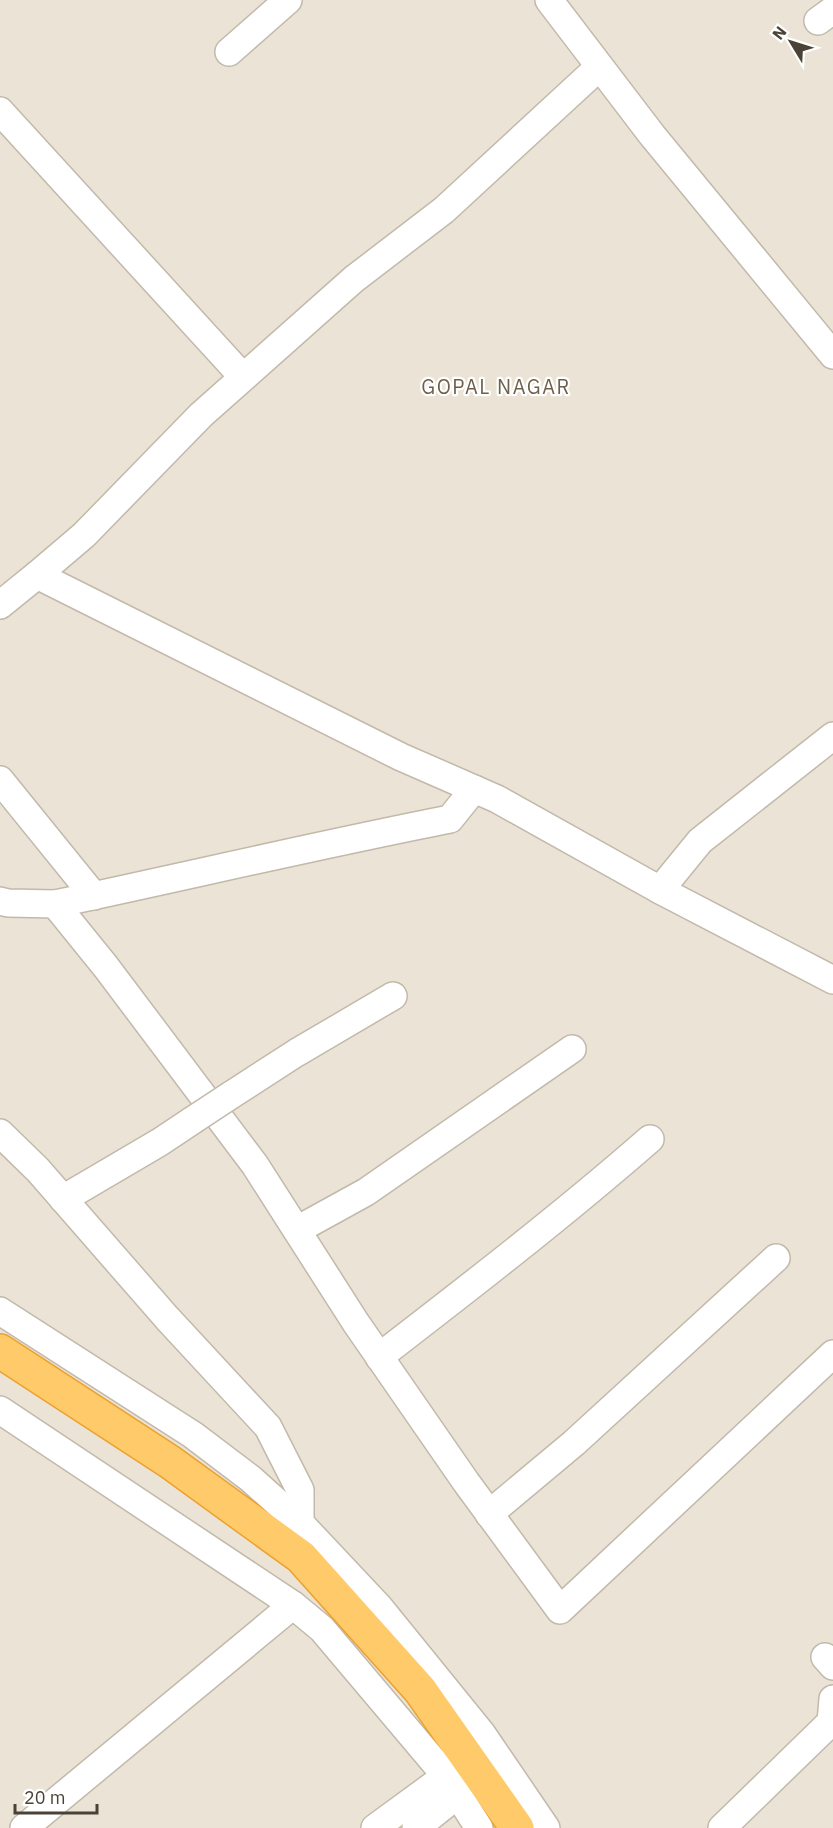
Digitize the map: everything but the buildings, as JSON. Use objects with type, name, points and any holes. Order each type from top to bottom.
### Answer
[{"type":"highway","points":[[0,1351],[170,1462],[301,1557],[420,1690],[517,1828]]},
{"type":"street","points":[[229,52],[288,0]]},
{"type":"street","points":[[549,0],[598,67],[833,355]]},
{"type":"street","points":[[0,605],[84,535],[201,415],[243,377],[354,279],[444,210],[598,67]]},
{"type":"street","points":[[0,111],[243,377]]},
{"type":"street","points":[[37,575],[401,756],[497,799],[660,890],[833,980]]},
{"type":"street","points":[[660,890],[700,841],[833,736]]},
{"type":"street","points":[[0,780],[94,896]]},
{"type":"street","points":[[3,904],[55,904],[204,873],[351,838],[450,819],[474,789]]},
{"type":"street","points":[[55,904],[106,967],[255,1165],[379,1357],[489,1514],[560,1610],[833,1354]]},
{"type":"street","points":[[63,1199],[160,1142],[296,1053],[393,996]]},
{"type":"street","points":[[297,1230],[366,1192],[572,1049]]},
{"type":"street","points":[[0,1133],[38,1170],[167,1318],[268,1427],[300,1490],[301,1557]]},
{"type":"street","points":[[379,1357],[499,1265],[597,1186],[650,1139]]},
{"type":"street","points":[[489,1514],[574,1443],[776,1258]]},
{"type":"street","points":[[0,1311],[193,1435],[251,1479],[300,1523],[379,1607],[482,1734],[546,1828]]},
{"type":"street","points":[[0,1410],[293,1605],[322,1629],[451,1785],[478,1828]]},
{"type":"street","points":[[24,1828],[293,1605]]},
{"type":"street","points":[[722,1828],[831,1722],[833,1699]]},
{"type":"street","points":[[375,1828],[451,1785]]},
{"type":"street","points":[[416,1828],[451,1785]]},
{"type":"shaded area","points":[[0,0],[833,0],[833,1828],[0,1828]]},
{"type":"district","name":"GOPAL NAGAR","points":[[496,386]]}]
